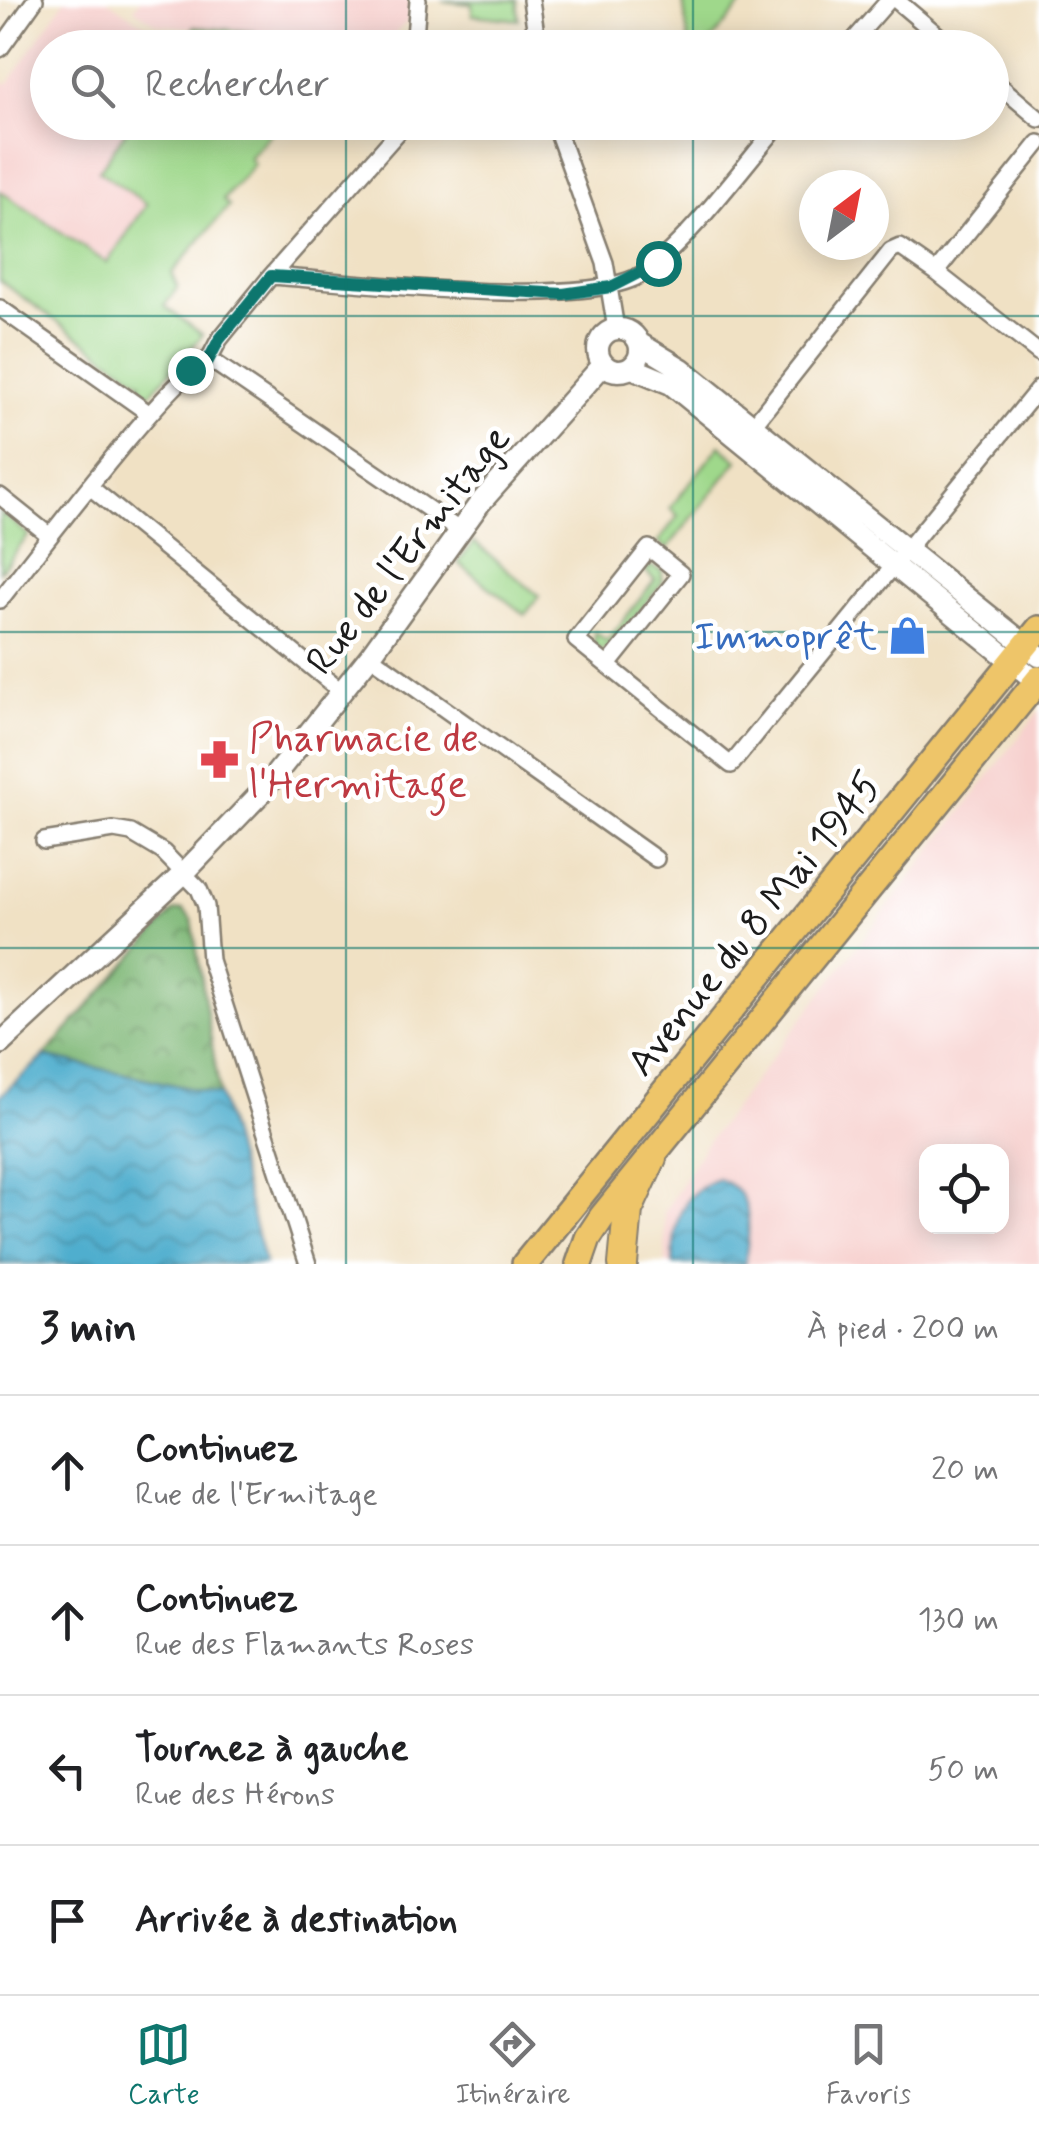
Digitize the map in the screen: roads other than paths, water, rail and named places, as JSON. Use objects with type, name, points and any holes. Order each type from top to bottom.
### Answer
[{"type":"highway","points":[[623,1264],[628,1210],[652,1158]]},
{"type":"main road","name":"Avenue du 8 Mai 1945","points":[[525,1264],[1029,648]]},
{"type":"main road","name":"Avenue du 8 Mai 1945","points":[[580,1264],[588,1238],[602,1217],[1038,682]]},
{"type":"street","points":[[0,49],[34,0]]},
{"type":"street","points":[[416,30],[418,0]]},
{"type":"street","points":[[531,0],[535,30]]},
{"type":"street","points":[[864,30],[892,0],[930,30]]},
{"type":"street","points":[[1009,93],[1039,118]]},
{"type":"street","points":[[207,363],[219,340],[271,276],[391,140]]},
{"type":"street","points":[[560,140],[611,287],[616,329]]},
{"type":"street","points":[[271,276],[563,294],[611,287],[658,263],[765,140]]},
{"type":"street","points":[[936,272],[1039,143]]},
{"type":"street","points":[[747,433],[890,251],[900,247],[1039,353]]},
{"type":"street","points":[[0,308],[150,414]]},
{"type":"street","points":[[747,433],[672,384],[632,368],[617,372],[603,366],[597,353],[600,340],[616,329],[630,332],[639,343],[682,368],[747,433],[900,558],[1029,648],[1038,682]]},
{"type":"street","points":[[632,368],[640,356],[639,343]]},
{"type":"street","points":[[0,600],[150,414],[190,370],[207,363],[218,365],[459,530]]},
{"type":"street","name":"Rue de l'Ermitage","points":[[0,1044],[186,872],[260,794],[370,656],[459,530],[603,366]]},
{"type":"street","points":[[608,666],[681,574],[649,548],[576,640],[608,666],[730,765],[1039,388]]},
{"type":"street","points":[[90,488],[342,692]]},
{"type":"street","points":[[0,496],[50,536]]},
{"type":"street","points":[[370,656],[656,860]]},
{"type":"street","points":[[44,841],[114,830],[131,833],[186,872],[206,906],[210,960],[308,1264]]},
{"type":"water","points":[[44,1056],[220,1095],[265,1264],[0,1264],[0,1096]]},
{"type":"water","points":[[718,1179],[731,1185],[745,1203],[745,1264],[673,1264],[680,1212],[694,1193]]},
{"type":"place","name":"Immoprêt","points":[[907,635]]},
{"type":"place","name":"Pharmacie de l'Hermitage","points":[[219,760]]}]
